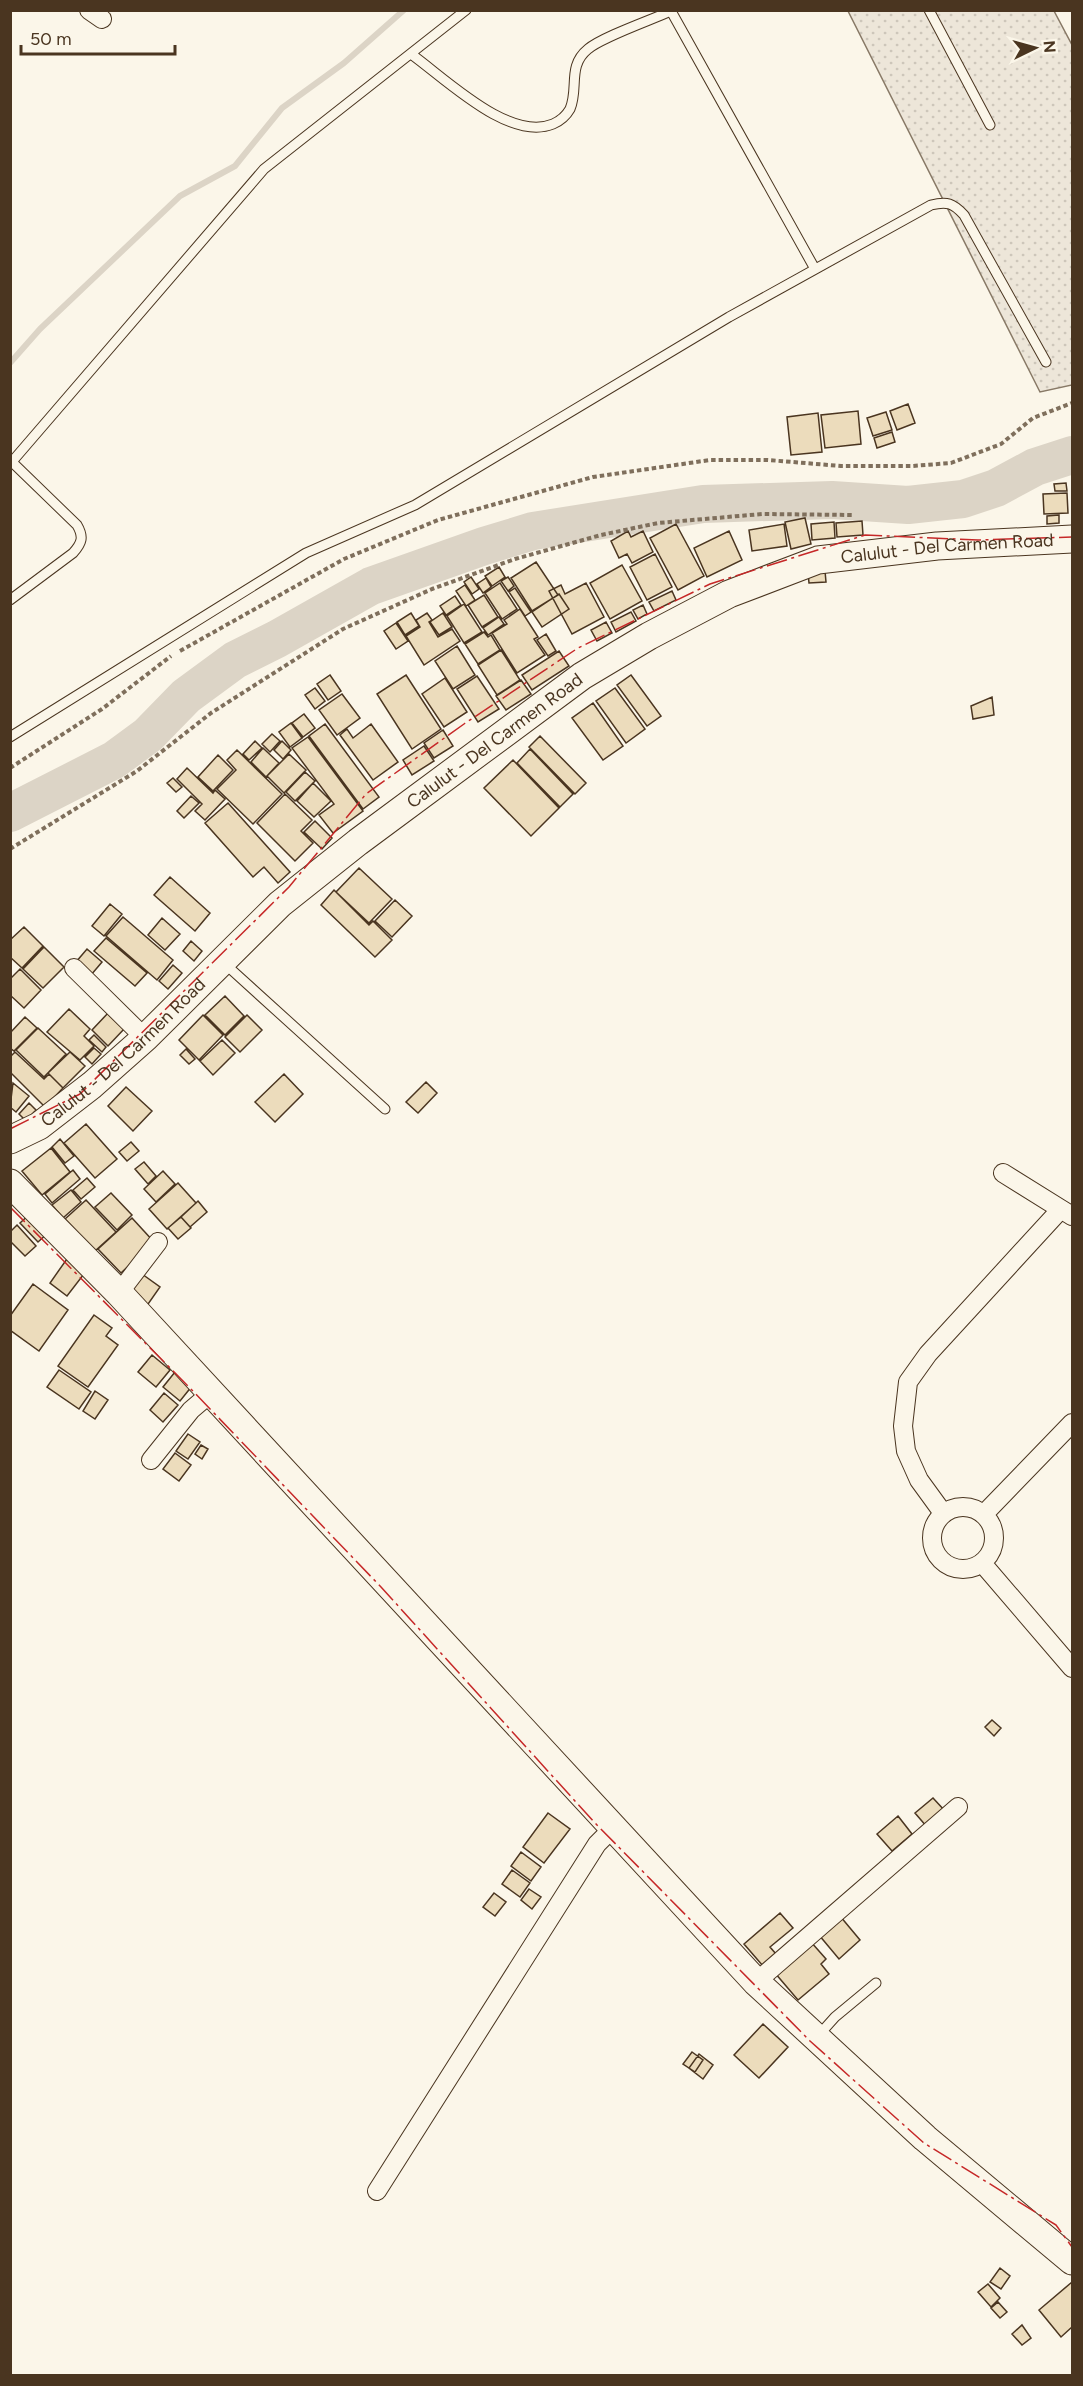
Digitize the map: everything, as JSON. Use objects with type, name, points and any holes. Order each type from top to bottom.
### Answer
[{"type":"main road","name":"Calulut - Del Carmen Road","points":[[10,1140],[48,1119],[92,1085],[145,1038],[280,904],[416,796],[582,676],[729,594],[818,560],[937,546],[1072,539]]},
{"type":"main road","points":[[10,1183],[120,1293],[756,1982],[925,2138],[1072,2260]]},
{"type":"street","points":[[74,969],[145,1038]]},
{"type":"street","points":[[943,1513],[919,1480],[906,1451],[903,1426],[908,1382],[928,1354],[1067,1212],[1002,1173]]},
{"type":"street","points":[[120,1293],[158,1242]]},
{"type":"street","points":[[151,1460],[191,1410],[211,1393]]},
{"type":"street","points":[[984,1514],[1072,1423]]},
{"type":"street","points":[[957,1506],[971,1507],[984,1514],[994,1530],[993,1548],[982,1563],[967,1569],[951,1567],[938,1557],[932,1542],[934,1526],[943,1513],[957,1506]]},
{"type":"street","points":[[982,1563],[1072,1668]]},
{"type":"street","points":[[756,1982],[958,1808]]},
{"type":"street","points":[[377,2191],[597,1844],[613,1828]]},
{"type":"lane","points":[[10,600],[73,553],[81,544],[82,536],[77,525],[11,463],[264,170],[466,10]]},
{"type":"lane","points":[[411,54],[497,117],[530,129],[561,120],[570,109],[574,69],[589,48],[671,10],[815,269]]},
{"type":"lane","points":[[929,10],[990,125]]},
{"type":"lane","points":[[10,737],[306,553],[415,505],[718,323],[931,205],[947,202],[956,205],[964,215],[1046,362]]},
{"type":"lane","points":[[222,962],[385,1109]]},
{"type":"lane","points":[[816,2038],[835,2017],[876,1983]]},
{"type":"path","points":[[10,768],[102,709],[171,657],[259,605],[344,559],[438,520],[593,477],[710,460],[768,460],[842,466],[912,466],[951,463],[1000,444],[1033,418],[1072,403]]},
{"type":"path","points":[[10,849],[137,771],[211,713],[343,629],[432,589],[515,559],[602,535],[658,523],[762,514],[852,515]]},
{"type":"shaded area","points":[[848,11],[1054,11],[1072,45],[1072,385],[1040,392]]},
{"type":"building","points":[[908,404],[915,423],[897,430],[890,411]]},
{"type":"building","points":[[858,411],[861,444],[825,448],[821,415]]},
{"type":"building","points":[[886,412],[892,430],[873,436],[867,418]]},
{"type":"building","points":[[818,413],[822,452],[791,455],[787,417]]},
{"type":"building","points":[[892,432],[895,442],[877,448],[874,438]]},
{"type":"building","points":[[1066,483],[1067,491],[1055,491],[1054,484]]},
{"type":"building","points":[[1067,493],[1068,513],[1044,514],[1043,494]]},
{"type":"building","points":[[1059,515],[1059,523],[1047,524],[1047,516]]},
{"type":"building","points":[[805,518],[811,544],[791,549],[785,522]]},
{"type":"building","points":[[862,521],[863,535],[837,537],[836,523]]},
{"type":"building","points":[[834,522],[835,538],[812,540],[811,524]]},
{"type":"building","points":[[676,524],[704,576],[678,590],[650,538]]},
{"type":"building","points":[[784,524],[787,546],[752,551],[749,530]]},
{"type":"building","points":[[628,531],[631,537],[643,531],[653,552],[632,563],[627,554],[619,558],[611,541]]},
{"type":"building","points":[[729,531],[742,560],[707,577],[694,548]]},
{"type":"building","points":[[655,554],[672,587],[647,600],[630,567]]},
{"type":"building","points":[[536,562],[558,595],[532,611],[511,578]]},
{"type":"building","points":[[622,565],[642,601],[610,619],[590,583]]},
{"type":"building","points":[[499,567],[505,577],[492,586],[485,576]]},
{"type":"building","points":[[825,571],[826,582],[809,583],[808,573]]},
{"type":"building","points":[[471,577],[479,589],[472,594],[464,582]]},
{"type":"building","points":[[508,577],[514,586],[508,591],[501,581]]},
{"type":"building","points":[[486,578],[491,587],[483,593],[477,584]]},
{"type":"building","points":[[500,583],[517,609],[502,619],[485,593]]},
{"type":"building","points":[[586,583],[604,617],[572,634],[549,591],[561,585],[565,594]]},
{"type":"building","points":[[465,585],[475,600],[466,606],[456,591]]},
{"type":"building","points":[[515,588],[531,612],[525,616],[509,592]]},
{"type":"building","points":[[672,591],[676,600],[654,611],[649,602]]},
{"type":"building","points":[[559,594],[569,609],[542,627],[532,612]]},
{"type":"building","points":[[484,595],[498,617],[482,627],[468,605]]},
{"type":"building","points":[[455,596],[461,605],[446,615],[440,606]]},
{"type":"building","points":[[464,604],[482,632],[464,643],[447,616]]},
{"type":"building","points":[[643,605],[647,614],[638,619],[633,610]]},
{"type":"building","points":[[520,609],[538,637],[534,639],[545,655],[517,673],[492,633],[507,624],[504,620]]},
{"type":"building","points":[[631,612],[636,621],[616,632],[611,622]]},
{"type":"building","points":[[411,613],[419,626],[405,635],[397,622]]},
{"type":"building","points":[[427,613],[432,620],[429,622],[438,637],[452,629],[460,641],[424,665],[406,636],[420,627],[416,620]]},
{"type":"building","points":[[443,613],[452,627],[439,635],[430,622]]},
{"type":"building","points":[[499,617],[504,624],[488,635],[483,628]]},
{"type":"building","points":[[606,622],[612,633],[597,641],[591,630]]},
{"type":"building","points":[[396,623],[408,641],[396,649],[384,631]]},
{"type":"building","points":[[484,632],[488,637],[491,635],[500,650],[478,664],[465,644]]},
{"type":"building","points":[[546,634],[556,651],[548,656],[537,640]]},
{"type":"building","points":[[457,646],[475,675],[453,689],[435,661]]},
{"type":"building","points":[[501,650],[520,680],[497,695],[478,665]]},
{"type":"building","points":[[559,651],[569,666],[532,690],[522,675]]},
{"type":"building","points":[[330,675],[341,691],[328,700],[317,684]]},
{"type":"building","points":[[406,675],[441,729],[412,749],[377,694]]},
{"type":"building","points":[[631,675],[661,716],[647,726],[617,685]]},
{"type":"building","points":[[477,676],[499,709],[478,722],[457,689]]},
{"type":"building","points":[[445,678],[467,712],[444,727],[422,694]]},
{"type":"building","points":[[521,680],[531,694],[506,710],[496,696]]},
{"type":"building","points":[[315,688],[325,701],[315,709],[305,695]]},
{"type":"building","points":[[615,688],[645,729],[626,743],[596,701]]},
{"type":"building","points":[[342,694],[360,718],[337,735],[319,710]]},
{"type":"building","points":[[992,697],[994,715],[973,719],[971,706]]},
{"type":"building","points":[[593,703],[623,746],[603,760],[572,718]]},
{"type":"building","points":[[304,714],[315,728],[303,737],[292,723]]},
{"type":"building","points":[[291,723],[302,738],[290,747],[279,732]]},
{"type":"building","points":[[325,724],[379,797],[363,809],[309,736]]},
{"type":"building","points":[[371,724],[398,762],[373,780],[340,735],[347,729],[353,738]]},
{"type":"building","points":[[443,730],[453,746],[434,758],[424,743]]},
{"type":"building","points":[[272,734],[280,741],[270,752],[262,744]]},
{"type":"building","points":[[540,736],[586,783],[575,794],[529,747]]},
{"type":"building","points":[[308,737],[363,811],[333,833],[319,815],[334,804],[292,748]]},
{"type":"building","points":[[255,741],[262,748],[249,760],[243,754]]},
{"type":"building","points":[[282,741],[291,750],[283,759],[274,750]]},
{"type":"building","points":[[424,746],[434,761],[412,775],[403,760]]},
{"type":"building","points":[[263,748],[279,763],[266,777],[251,762]]},
{"type":"building","points":[[530,749],[573,794],[560,807],[517,763]]},
{"type":"building","points":[[237,750],[282,794],[253,824],[217,789],[236,770],[227,760]]},
{"type":"building","points":[[289,754],[306,770],[284,793],[267,776]]},
{"type":"building","points":[[218,755],[233,770],[213,791],[198,777]]},
{"type":"building","points":[[513,760],[559,808],[531,836],[484,788]]},
{"type":"building","points":[[187,768],[213,793],[215,790],[225,799],[205,820],[195,811],[202,804],[177,779]]},
{"type":"building","points":[[305,772],[315,781],[295,801],[286,792]]},
{"type":"building","points":[[173,778],[182,787],[176,792],[167,783]]},
{"type":"building","points":[[313,783],[331,801],[314,817],[297,801]]},
{"type":"building","points":[[285,794],[312,820],[301,831],[313,843],[295,861],[257,823]]},
{"type":"building","points":[[191,796],[199,803],[184,818],[177,811]]},
{"type":"building","points":[[228,803],[290,872],[278,883],[264,867],[253,877],[205,823]]},
{"type":"building","points":[[315,821],[332,838],[322,849],[304,832]]},
{"type":"building","points":[[359,868],[392,899],[369,923],[336,892]]},
{"type":"building","points":[[170,877],[210,913],[195,931],[154,895]]},
{"type":"building","points":[[334,890],[369,925],[373,921],[392,940],[375,957],[321,905]]},
{"type":"building","points":[[395,900],[412,916],[392,937],[375,921]]},
{"type":"building","points":[[110,904],[122,914],[104,936],[92,926]]},
{"type":"building","points":[[123,917],[173,960],[157,980],[106,936]]},
{"type":"building","points":[[162,918],[180,934],[165,950],[148,935]]},
{"type":"building","points":[[24,927],[43,946],[22,968],[10,957],[10,940]]},
{"type":"building","points":[[106,938],[147,973],[135,986],[94,951]]},
{"type":"building","points":[[191,941],[202,951],[194,961],[183,951]]},
{"type":"building","points":[[44,947],[64,967],[43,988],[23,969]]},
{"type":"building","points":[[87,949],[102,962],[91,975],[76,962]]},
{"type":"building","points":[[173,965],[182,973],[168,989],[159,981]]},
{"type":"building","points":[[20,969],[41,990],[24,1008],[10,995],[10,979]]},
{"type":"building","points":[[225,996],[244,1016],[225,1035],[205,1015]]},
{"type":"building","points":[[69,1009],[90,1029],[84,1036],[94,1046],[80,1060],[47,1032]]},
{"type":"building","points":[[109,1012],[125,1028],[108,1046],[92,1030]]},
{"type":"building","points":[[203,1015],[223,1035],[199,1060],[179,1040]]},
{"type":"building","points":[[247,1015],[262,1030],[240,1052],[225,1037]]},
{"type":"building","points":[[25,1017],[37,1028],[14,1051],[10,1048],[10,1033]]},
{"type":"building","points":[[38,1028],[66,1054],[44,1077],[16,1050]]},
{"type":"building","points":[[94,1035],[106,1047],[102,1052],[89,1040]]},
{"type":"building","points":[[222,1040],[235,1053],[213,1075],[200,1061]]},
{"type":"building","points":[[94,1048],[101,1054],[92,1064],[85,1057]]},
{"type":"building","points":[[186,1049],[195,1059],[189,1064],[180,1055]]},
{"type":"building","points":[[15,1052],[44,1079],[49,1074],[63,1088],[45,1107],[10,1072],[10,1057]]},
{"type":"building","points":[[70,1052],[85,1066],[63,1088],[48,1073]]},
{"type":"building","points":[[284,1074],[303,1094],[275,1122],[255,1102]]},
{"type":"building","points":[[426,1082],[437,1093],[418,1113],[406,1102]]},
{"type":"building","points":[[13,1083],[29,1096],[16,1112],[10,1107]]},
{"type":"building","points":[[126,1087],[152,1111],[133,1131],[108,1106]]},
{"type":"building","points":[[29,1103],[36,1110],[26,1121],[19,1114]]},
{"type":"building","points":[[86,1124],[117,1159],[95,1178],[64,1143]]},
{"type":"building","points":[[60,1139],[74,1156],[65,1163],[52,1147]]},
{"type":"building","points":[[131,1142],[139,1151],[127,1161],[119,1152]]},
{"type":"building","points":[[51,1148],[70,1172],[42,1195],[22,1171]]},
{"type":"building","points":[[144,1162],[156,1176],[148,1184],[135,1169]]},
{"type":"building","points":[[73,1170],[80,1179],[52,1203],[45,1194]]},
{"type":"building","points":[[163,1171],[175,1184],[156,1202],[144,1189]]},
{"type":"building","points":[[87,1178],[95,1187],[81,1199],[73,1190]]},
{"type":"building","points":[[178,1183],[196,1203],[167,1229],[149,1209]]},
{"type":"building","points":[[71,1190],[81,1202],[63,1218],[52,1205]]},
{"type":"building","points":[[111,1193],[132,1215],[117,1230],[95,1207]]},
{"type":"building","points":[[86,1200],[116,1232],[95,1251],[65,1219]]},
{"type":"building","points":[[198,1201],[207,1212],[190,1227],[181,1217]]},
{"type":"building","points":[[31,1213],[49,1232],[38,1242],[20,1223]]},
{"type":"building","points":[[181,1217],[191,1228],[178,1239],[168,1228]]},
{"type":"building","points":[[132,1218],[154,1242],[121,1273],[98,1249]]},
{"type":"building","points":[[17,1225],[36,1246],[25,1256],[10,1241],[10,1232]]},
{"type":"building","points":[[69,1256],[87,1270],[67,1296],[50,1283]]},
{"type":"building","points":[[142,1274],[160,1287],[146,1307],[128,1294]]},
{"type":"building","points":[[33,1284],[68,1310],[39,1351],[10,1330],[10,1316]]},
{"type":"building","points":[[94,1315],[112,1328],[106,1336],[118,1345],[88,1387],[58,1366]]},
{"type":"building","points":[[152,1355],[170,1370],[156,1387],[138,1372]]},
{"type":"building","points":[[59,1370],[91,1392],[79,1409],[47,1387]]},
{"type":"building","points":[[175,1372],[192,1386],[180,1401],[163,1387]]},
{"type":"building","points":[[95,1391],[108,1400],[95,1419],[83,1411]]},
{"type":"building","points":[[164,1393],[178,1405],[163,1422],[150,1410]]},
{"type":"building","points":[[188,1434],[200,1442],[188,1459],[176,1451]]},
{"type":"building","points":[[201,1445],[208,1449],[202,1459],[195,1454]]},
{"type":"building","points":[[175,1453],[191,1465],[179,1481],[163,1469]]},
{"type":"building","points":[[992,1720],[1001,1728],[994,1736],[985,1727]]},
{"type":"building","points":[[933,1798],[945,1811],[927,1827],[915,1813]]},
{"type":"building","points":[[548,1813],[570,1829],[544,1863],[523,1847]]},
{"type":"building","points":[[898,1816],[912,1834],[892,1851],[877,1834]]},
{"type":"building","points":[[521,1852],[541,1867],[531,1881],[511,1866]]},
{"type":"building","points":[[512,1870],[530,1883],[520,1897],[502,1884]]},
{"type":"building","points":[[529,1889],[541,1897],[532,1909],[521,1900]]},
{"type":"building","points":[[494,1893],[506,1902],[495,1916],[483,1907]]},
{"type":"building","points":[[780,1913],[793,1928],[770,1947],[776,1954],[763,1966],[744,1944]]},
{"type":"building","points":[[840,1916],[860,1940],[839,1959],[819,1935]]},
{"type":"building","points":[[811,1942],[826,1959],[821,1964],[829,1974],[798,2000],[775,1973]]},
{"type":"building","points":[[763,2024],[788,2047],[759,2078],[734,2055]]},
{"type":"building","points":[[692,2052],[703,2060],[695,2072],[683,2064]]},
{"type":"building","points":[[699,2054],[713,2065],[703,2079],[689,2068]]},
{"type":"building","points":[[1000,2268],[1010,2276],[1001,2289],[990,2282]]},
{"type":"building","points":[[1072,2282],[1072,2327],[1061,2337],[1039,2310]]},
{"type":"building","points":[[988,2284],[1000,2298],[991,2307],[978,2292]]},
{"type":"building","points":[[998,2302],[1007,2312],[1000,2318],[991,2308]]},
{"type":"building","points":[[1022,2325],[1031,2338],[1022,2345],[1012,2334]]},
{"type":"waterway","points":[[10,363],[40,329],[180,196],[235,166],[282,108],[344,63],[404,10]]},
{"type":"waterway","points":[[10,813],[114,760],[148,735],[186,696],[235,660],[371,586],[484,546],[533,531],[703,504],[832,500],[908,505],[963,499],[996,488],[1035,467],[1072,455]]},
{"type":"power","points":[[10,1129],[80,1094],[289,887],[366,794],[464,724],[578,648],[710,584],[865,535],[978,540],[1072,537]]},
{"type":"power","points":[[10,1207],[189,1387],[381,1587],[595,1823],[810,2041],[924,2143],[1056,2225],[1072,2247]]}]
